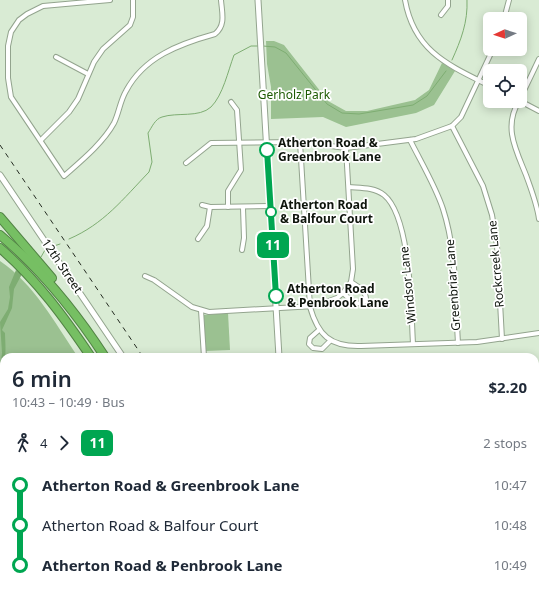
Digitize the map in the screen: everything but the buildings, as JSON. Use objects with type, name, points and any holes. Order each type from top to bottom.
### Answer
[{"type":"highway","points":[[0,217],[62,290],[72,308],[102,353]]},
{"type":"highway","points":[[0,235],[37,268],[72,308]]},
{"type":"highway","points":[[0,248],[28,274],[47,295],[88,353]]},
{"type":"street","points":[[110,0],[42,6],[19,20],[11,32],[8,46],[8,78],[11,97],[64,176],[102,140],[113,123],[134,77],[146,65],[173,48],[188,41],[215,34],[220,30],[223,23],[221,0]]},
{"type":"street","points":[[41,140],[69,112],[78,99],[88,74],[104,49],[130,25],[133,17],[133,0]]},
{"type":"street","points":[[258,0],[279,353]]},
{"type":"street","points":[[405,0],[407,13],[414,29],[429,51],[452,68],[483,83]]},
{"type":"street","points":[[441,15],[448,6],[448,0]]},
{"type":"street","points":[[505,12],[508,0]]},
{"type":"street","points":[[186,163],[207,144],[300,142],[346,148],[410,140],[452,126],[461,117],[489,56]]},
{"type":"street","points":[[56,57],[88,74]]},
{"type":"street","points":[[527,85],[539,59]]},
{"type":"street","points":[[228,207],[228,191],[241,170],[237,110],[231,102]]},
{"type":"street","points":[[527,104],[539,111]]},
{"type":"street","points":[[517,108],[512,119],[512,140],[530,186],[539,220]]},
{"type":"street","name":"Rockcreek Lane","points":[[452,126],[483,186],[492,215],[497,246],[502,338]]},
{"type":"street","name":"Greenbriar Lane","points":[[410,140],[443,208],[449,228],[452,248],[458,342]]},
{"type":"street","points":[[300,142],[310,306],[319,330],[330,341],[351,347],[458,342],[539,333]]},
{"type":"street","points":[[144,276],[154,280],[192,307],[209,312],[310,306],[328,302],[343,293],[351,282],[353,269],[346,148]]},
{"type":"street","name":"12th Street","points":[[0,175],[120,353]]},
{"type":"street","name":"Windsor Lane","points":[[348,187],[371,189],[379,192],[391,202],[396,212],[407,258],[413,344]]},
{"type":"street","points":[[202,205],[210,207],[243,208],[270,206]]},
{"type":"street","points":[[198,239],[207,226],[210,207]]},
{"type":"street","points":[[242,250],[244,238],[243,208]]},
{"type":"street","points":[[343,293],[356,304],[366,301],[364,291],[351,282]]},
{"type":"street","points":[[201,310],[204,353]]},
{"type":"street","points":[[319,330],[310,338],[309,344],[313,348],[322,349],[330,341]]},
{"type":"green space","name":"Gerholz Park","points":[[266,41],[274,41],[284,45],[328,101],[346,111],[367,111],[415,100],[429,90],[442,63],[455,71],[434,105],[416,113],[346,127],[323,117],[271,119],[271,87],[267,64]]},
{"type":"green space","points":[[0,261],[12,270],[34,293],[75,353],[0,353]]},
{"type":"green space","points":[[228,313],[230,350],[205,351],[204,315]]},
{"type":"shaded area","points":[[16,270],[22,274],[14,289],[12,308],[2,330],[5,333],[6,352],[2,353],[0,322],[8,309],[10,297],[9,287]]},
{"type":"waterway","points":[[452,60],[463,31],[467,0]]},
{"type":"waterway","points":[[69,239],[93,226],[103,218],[149,172],[152,162],[148,133],[156,121],[160,118],[168,116],[194,114],[211,107],[219,96],[234,55],[251,46],[258,46]]},
{"type":"waterway","points":[[263,46],[275,47],[286,53],[327,104],[342,113],[359,114],[413,105],[427,96],[446,71]]},
{"type":"waterway","points":[[54,246],[60,244]]},
{"type":"waterway","points":[[41,257],[45,250]]},
{"type":"railway","points":[[0,145],[140,353]]},
{"type":"bus line","name":"11","points":[[267,150],[276,296]]},
{"type":"place","name":"Atherton Road & Greenbrook Lane","points":[[267,150]]},
{"type":"place","name":"Atherton Road & Balfour Court","points":[[271,212]]},
{"type":"place","name":"Atherton Road & Penbrook Lane","points":[[276,296]]}]
